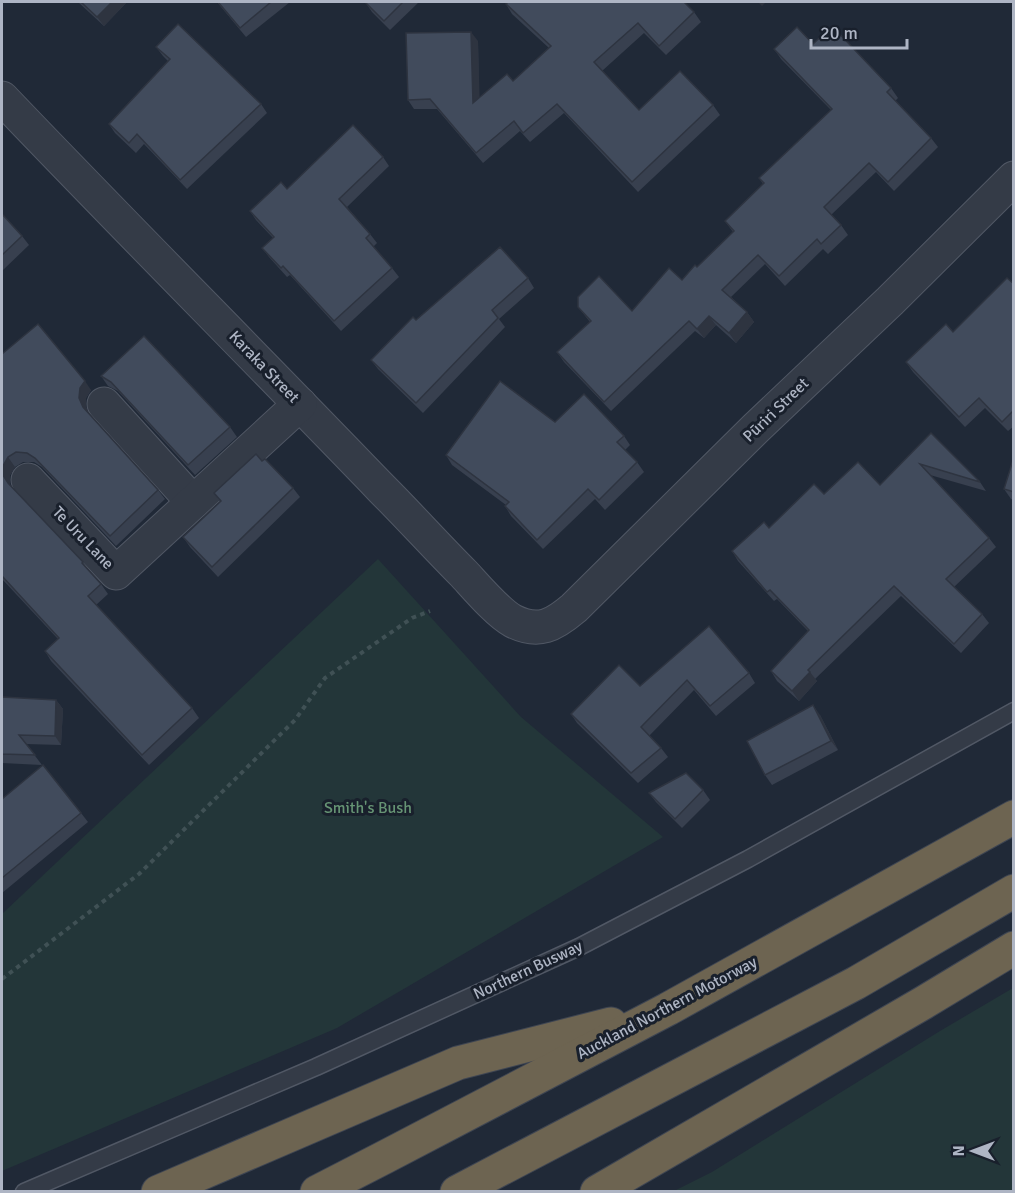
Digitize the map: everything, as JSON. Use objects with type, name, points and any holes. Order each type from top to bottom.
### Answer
[{"type":"highway","name":"Auckland Northern Motorway","points":[[317,1191],[668,1009],[1014,817]]},
{"type":"highway","points":[[458,1191],[856,983],[1014,891]]},
{"type":"highway","points":[[597,1191],[1014,948]]},
{"type":"highway","points":[[158,1191],[458,1064],[668,1009]]},
{"type":"street","name":"Karaka Street","points":[[2,98],[478,589],[508,618],[531,628]]},
{"type":"street","name":"Pūriri Street","points":[[531,628],[549,626],[574,608],[756,428],[1012,184]]},
{"type":"street","points":[[104,404],[193,502]]},
{"type":"street","name":"Te Uru Lane","points":[[28,480],[116,573],[300,404]]},
{"type":"lane","name":"Northern Busway","points":[[24,1191],[316,1067],[579,947],[748,859],[1014,711]]},
{"type":"path","points":[[2,979],[139,874],[295,720],[325,678],[412,618],[430,610]]},
{"type":"green space","name":"Smith's Bush","points":[[378,559],[521,717],[663,837],[337,1028],[2,1171],[2,914]]},
{"type":"green space","points":[[1013,988],[1013,1191],[674,1191],[712,1172]]},
{"type":"building","points":[[81,2],[112,2],[97,17]]},
{"type":"building","points":[[218,2],[271,2],[240,28]]},
{"type":"building","points":[[367,2],[403,2],[384,21]]},
{"type":"building","points":[[508,2],[684,2],[694,12],[659,46],[638,23],[594,62],[639,110],[680,71],[713,105],[632,182],[557,104],[523,133],[514,121],[476,153],[430,99],[408,100],[406,33],[471,32],[473,103],[507,74],[513,81],[551,46],[506,4]]},
{"type":"building","points":[[178,24],[261,104],[180,180],[137,134],[129,143],[109,124],[170,59],[156,47]]},
{"type":"building","points":[[832,26],[891,88],[887,92],[931,138],[888,182],[869,163],[824,207],[841,225],[821,244],[817,239],[779,276],[758,255],[722,290],[747,312],[729,333],[709,316],[697,329],[689,321],[604,402],[557,352],[591,321],[578,307],[578,297],[599,276],[632,311],[669,268],[682,280],[695,265],[697,267],[734,231],[725,221],[764,183],[759,178],[832,109],[774,49],[797,27],[813,44]]},
{"type":"building","points":[[353,125],[383,157],[339,199],[370,234],[366,238],[392,268],[334,321],[283,266],[281,268],[262,248],[274,237],[250,211],[281,182],[287,189]]},
{"type":"building","points":[[2,214],[22,236],[2,255]]},
{"type":"building","points":[[500,247],[528,278],[492,310],[498,318],[416,403],[371,360],[413,317],[416,320]]},
{"type":"building","points":[[1007,278],[1014,284],[1014,410],[1002,422],[979,398],[959,417],[906,362],[946,324],[953,332]]},
{"type":"building","points":[[38,324],[85,381],[80,388],[79,398],[83,407],[158,490],[110,536],[35,458],[27,453],[16,452],[8,457],[3,466],[3,475],[8,483],[101,584],[88,596],[192,708],[142,755],[45,651],[59,638],[2,576],[2,354]]},
{"type":"building","points":[[144,336],[230,427],[188,465],[111,382],[101,376]]},
{"type":"building","points":[[500,381],[555,422],[584,394],[624,436],[617,442],[637,462],[599,500],[588,489],[537,540],[505,506],[509,502],[446,455]]},
{"type":"building","points":[[931,433],[980,482],[920,464],[989,538],[946,579],[982,614],[954,644],[894,586],[808,670],[810,672],[792,691],[771,671],[809,630],[770,590],[767,592],[732,551],[764,522],[769,528],[814,484],[824,494],[858,462],[880,485]]},
{"type":"building","points":[[256,454],[262,461],[265,459],[293,488],[212,567],[183,537],[221,501],[214,493]]},
{"type":"building","points":[[1014,457],[1014,492],[1004,489]]},
{"type":"building","points":[[709,626],[749,673],[710,706],[687,680],[641,727],[661,748],[631,773],[571,714],[619,665],[640,686]]},
{"type":"building","points":[[2,697],[56,700],[55,736],[19,735],[35,755],[2,754]]},
{"type":"building","points":[[813,705],[831,741],[765,775],[747,741]]},
{"type":"building","points":[[43,765],[81,813],[2,878],[2,799]]},
{"type":"building","points":[[686,773],[703,790],[675,819],[649,793]]}]
